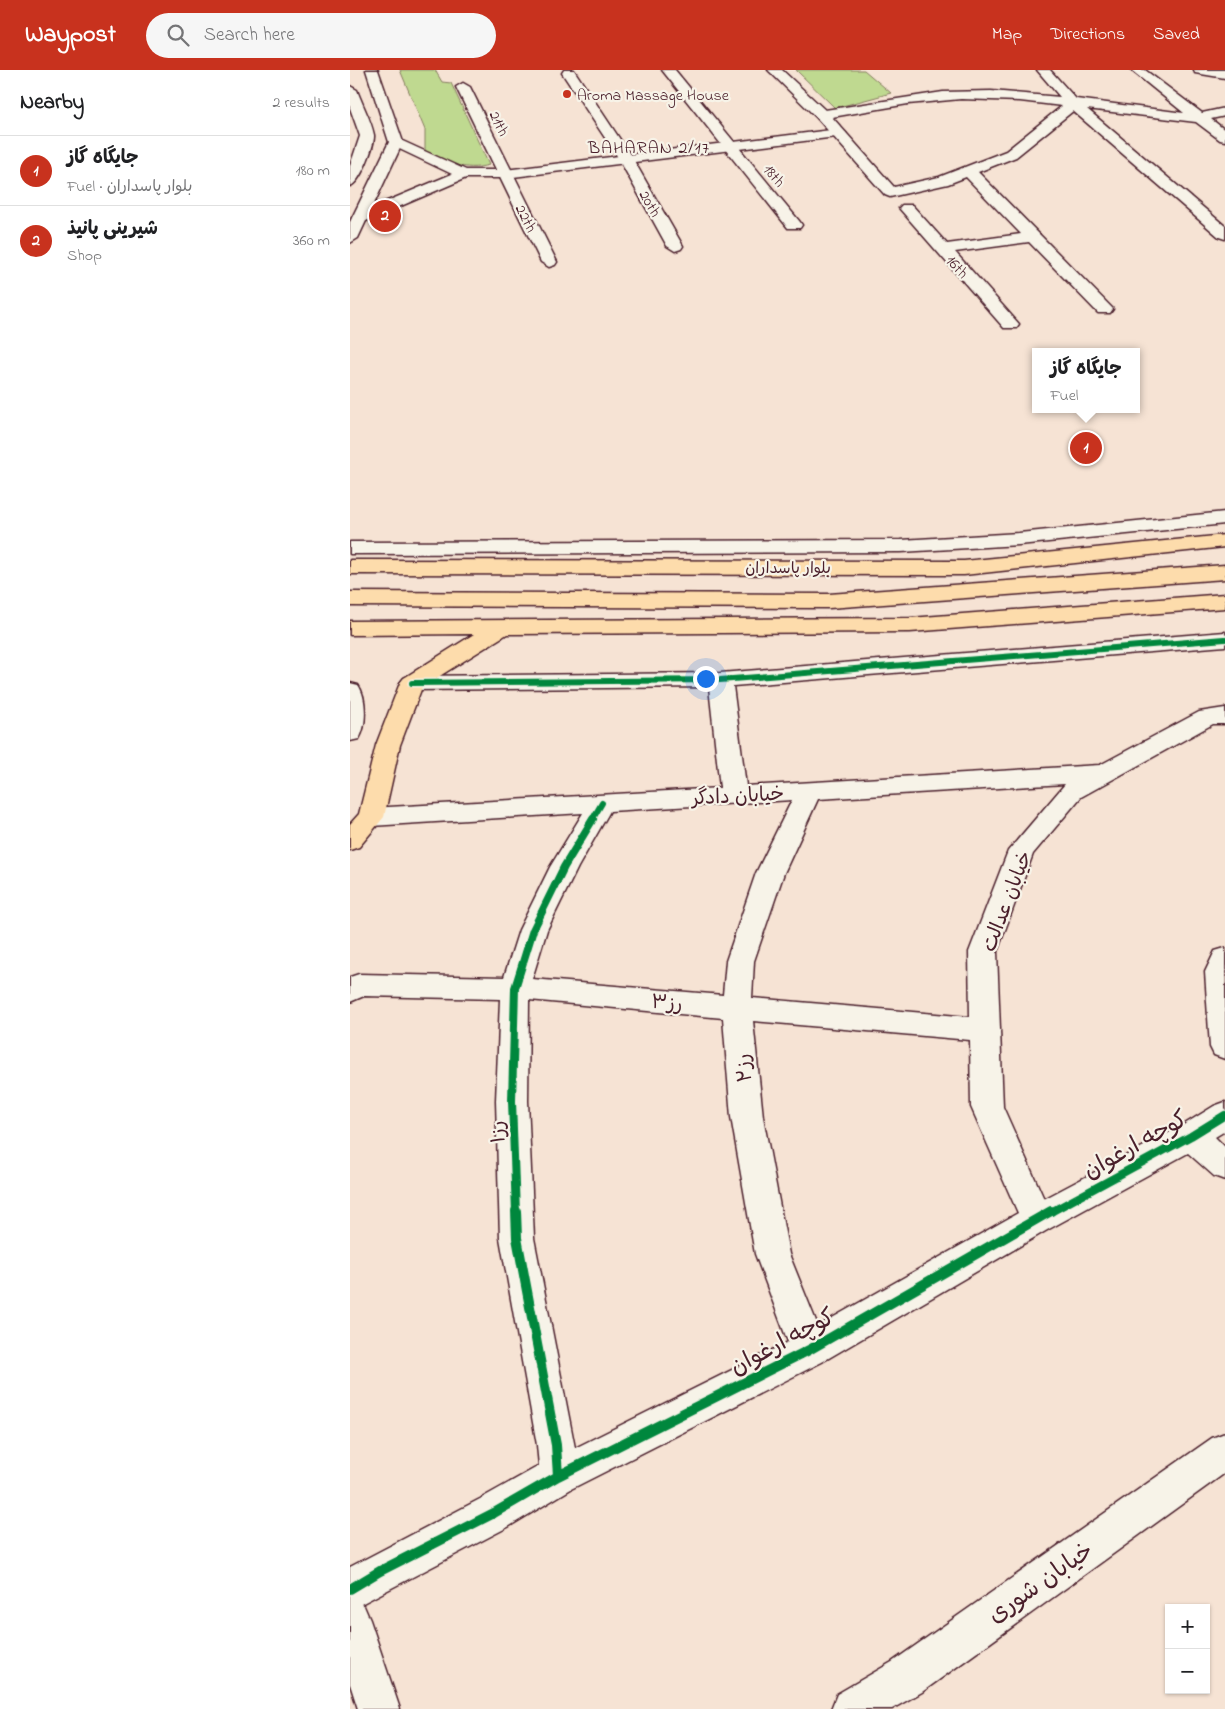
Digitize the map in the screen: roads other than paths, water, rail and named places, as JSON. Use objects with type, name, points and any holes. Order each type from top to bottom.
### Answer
[{"type":"main road","name":"بلوار پاسداران","points":[[350,567],[964,568],[1225,540]]},
{"type":"main road","name":"بلوار پاسداران","points":[[350,599],[829,601],[1225,572]]},
{"type":"main road","points":[[829,601],[910,625]]},
{"type":"main road","points":[[350,628],[910,625],[1225,601]]},
{"type":"main road","points":[[350,841],[371,817],[388,745],[412,683],[502,627]]},
{"type":"street","points":[[350,254],[352,236],[396,142],[372,70]]},
{"type":"street","name":"18th","points":[[668,70],[794,225]]},
{"type":"street","points":[[774,70],[822,115],[890,192],[944,181],[1011,154],[1074,104]]},
{"type":"street","points":[[1043,70],[1074,104],[1225,234]]},
{"type":"street","points":[[1137,70],[1225,137]]},
{"type":"street","points":[[1200,70],[1225,74]]},
{"type":"street","name":"20th","points":[[569,73],[626,159],[676,246]]},
{"type":"street","name":"21th","points":[[463,87],[505,174]]},
{"type":"street","points":[[350,90],[367,136],[362,156],[350,182]]},
{"type":"street","points":[[822,115],[914,98],[961,95],[1007,96],[1199,118],[1225,112]]},
{"type":"street","points":[[360,218],[464,174],[505,174],[839,133]]},
{"type":"street","points":[[396,142],[464,174]]},
{"type":"street","points":[[968,171],[1104,309]]},
{"type":"street","name":"22th","points":[[505,174],[549,262]]},
{"type":"street","name":"16th","points":[[907,208],[1010,324]]},
{"type":"street","points":[[943,250],[1033,237]]},
{"type":"street","points":[[350,548],[901,546],[1019,539],[1225,518]]},
{"type":"street","points":[[350,540],[390,548]]},
{"type":"street","points":[[412,683],[720,680],[1225,639]]},
{"type":"street","points":[[720,680],[734,795]]},
{"type":"street","points":[[350,690],[352,724],[350,733]]},
{"type":"street","name":"خیابان عدالت","points":[[1037,1219],[988,1107],[983,952],[1021,851],[1072,791],[1208,718],[1225,716]]},
{"type":"street","name":"خیابان دادگر","points":[[371,817],[1106,773]]},
{"type":"street","name":"رز۲","points":[[809,791],[770,873],[740,961],[737,1008],[747,1117],[772,1254],[810,1350]]},
{"type":"street","name":"رز۱","points":[[558,1476],[556,1445],[517,1238],[512,1101],[515,988],[533,930],[564,868],[602,803]]},
{"type":"street","points":[[1225,959],[1219,972],[1225,1047]]},
{"type":"street","name":"رز۳","points":[[350,992],[359,985],[515,988],[985,1030]]},
{"type":"street","name":"کوچه ارغوان","points":[[350,1589],[380,1570],[494,1513],[558,1476],[810,1350],[1037,1219],[1191,1136],[1225,1114]]},
{"type":"street","points":[[1191,1136],[1225,1166]]},
{"type":"street","name":"خیابان شوری","points":[[852,1709],[907,1677],[1225,1451]]},
{"type":"street","points":[[350,1620],[379,1709]]},
{"type":"place","name":"Aroma Massage House","points":[[567,94]]},
{"type":"place","name":"شیرینی پانیذ","points":[[385,216]]},
{"type":"place","name":"جایگاه گاز","points":[[1086,448]]},
{"type":"district","name":"BAHARAN 2/17","points":[[649,147]]}]
